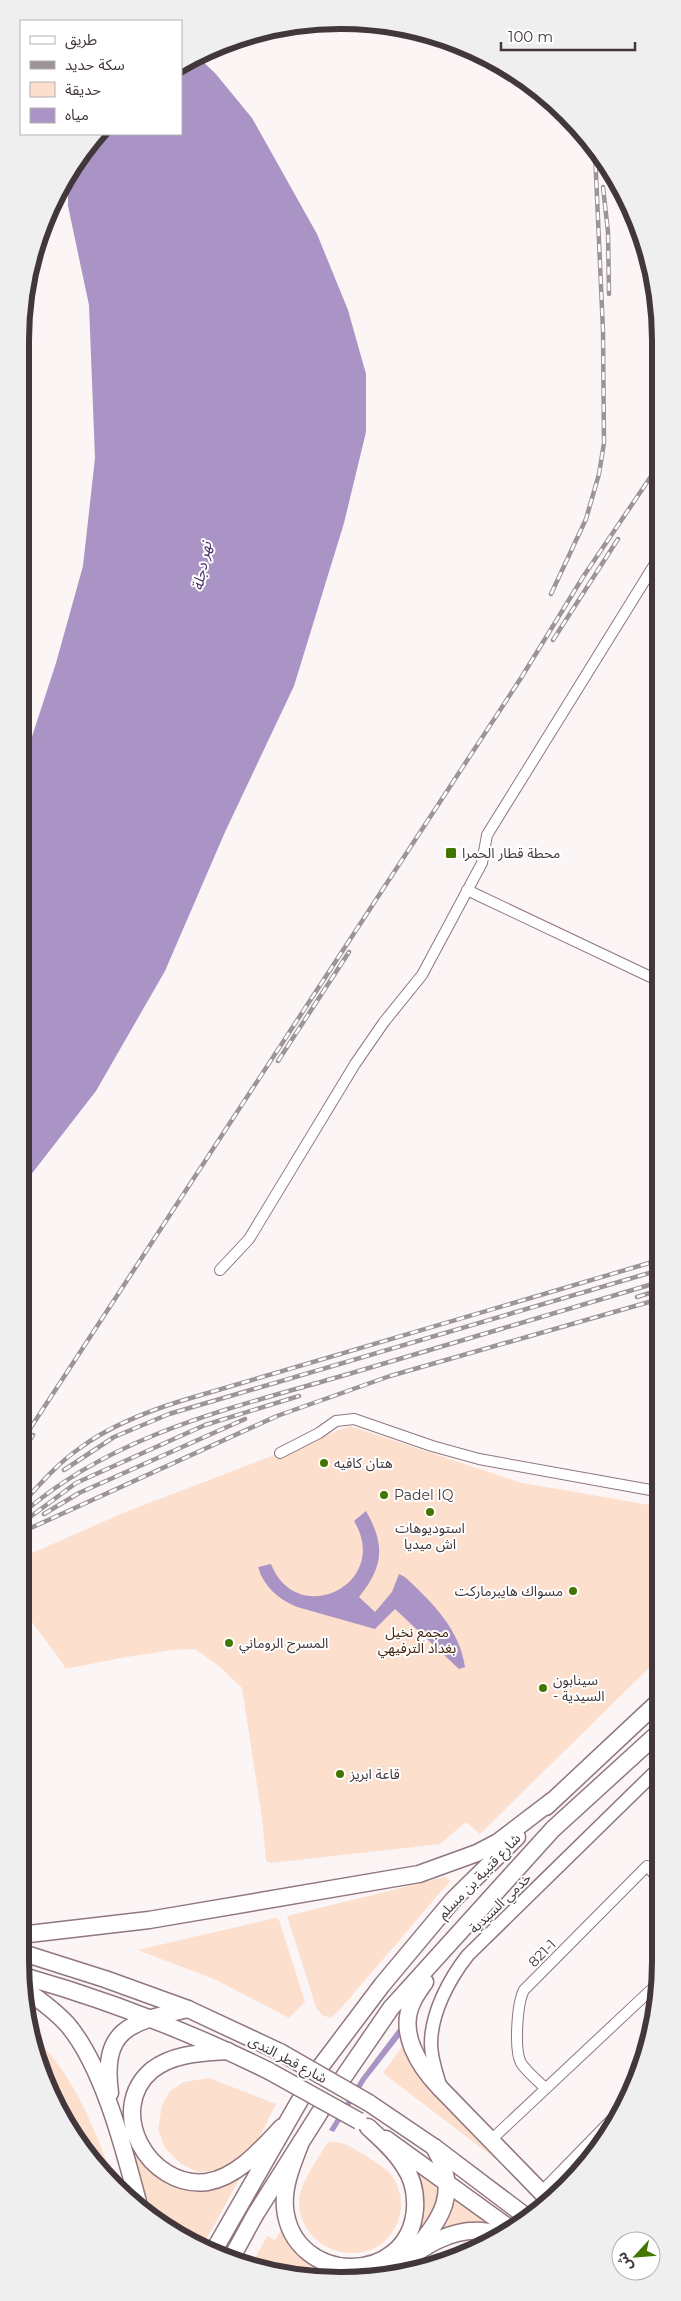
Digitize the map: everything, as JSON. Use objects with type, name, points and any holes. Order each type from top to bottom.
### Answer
[{"type":"main road","name":"شارع قتيبة بن مسلم","points":[[321,2066],[382,1985],[453,1900],[553,1800],[652,1708]]},
{"type":"main road","name":"شارع قتيبة بن مسلم","points":[[342,2078],[391,2008],[552,1829],[652,1740]]},
{"type":"main road","points":[[29,1934],[149,1920],[419,1874],[477,1853],[498,1842],[553,1800]]},
{"type":"main road","points":[[461,1930],[413,2000],[407,2024],[410,2040],[418,2059],[440,2088],[545,2196]]},
{"type":"main road","name":"شارع قطر الندى","points":[[29,1955],[105,1978],[188,2009],[280,2052],[369,2104],[434,2146],[522,2214]]},
{"type":"main road","name":"شارع قطر الندى","points":[[29,1978],[150,2018],[228,2051],[269,2071],[364,2124],[505,2225]]},
{"type":"main road","points":[[30,1994],[67,2025],[95,2069],[113,2119],[136,2196]]},
{"type":"main road","points":[[113,2119],[108,2080],[108,2058],[112,2045],[122,2032],[138,2022],[188,2009]]},
{"type":"main road","points":[[228,2051],[194,2053],[173,2058],[152,2070],[140,2087],[133,2106],[134,2123],[138,2143],[151,2162],[168,2175],[180,2180],[208,2182],[232,2172],[254,2155],[282,2127]]},
{"type":"main road","points":[[216,2247],[282,2127],[300,2100]]},
{"type":"main road","points":[[234,2254],[255,2215],[320,2112]]},
{"type":"main road","points":[[300,2142],[287,2183],[286,2208],[290,2226],[299,2241],[314,2257],[335,2266],[358,2268],[394,2252],[414,2224],[416,2201],[414,2185],[405,2167],[392,2150],[364,2124]]},
{"type":"main road","points":[[409,2258],[429,2233],[448,2196],[446,2171],[434,2146]]},
{"type":"main road","points":[[398,2267],[428,2244],[457,2234],[479,2231],[491,2233]]},
{"type":"street","points":[[220,1270],[249,1239],[354,1064],[384,1022],[422,975],[482,863],[487,835],[652,569]]},
{"type":"street","points":[[467,890],[652,978]]},
{"type":"street","points":[[280,1453],[319,1433],[336,1421],[354,1419],[432,1446],[471,1457],[652,1490]]},
{"type":"street","name":"خدمي السيدية","points":[[440,2088],[432,2055],[432,2030],[442,2000],[458,1968],[652,1775]]},
{"type":"street","name":"821-1","points":[[545,2088],[520,2062],[517,2052],[520,1998],[524,1990],[647,1866],[652,1872]]},
{"type":"street","points":[[491,2140],[651,1990]]},
{"type":"street","points":[[546,2195],[600,2134]]},
{"type":"green space","name":"مجمع نخيل بغداد الترفيهي","points":[[350,1426],[522,1483],[652,1505],[652,1665],[480,1834],[466,1822],[440,1844],[271,1863],[266,1861],[262,1818],[242,1688],[220,1667],[195,1649],[171,1650],[65,1669],[29,1618],[29,1554],[123,1513]]},
{"type":"green space","points":[[445,1877],[450,1881],[342,2007],[331,2018],[322,2015],[316,2007],[287,1916]]},
{"type":"green space","points":[[275,1918],[279,1920],[305,2002],[289,2018],[216,1980],[138,1950]]},
{"type":"green space","points":[[407,2040],[523,2180],[383,2073]]},
{"type":"green space","points":[[40,2043],[62,2070],[73,2087],[110,2170],[81,2134],[61,2098],[52,2080]]},
{"type":"green space","points":[[209,2078],[276,2104],[259,2138],[240,2159],[217,2171],[198,2172],[181,2164],[165,2148],[158,2130],[162,2105],[170,2091],[184,2082]]},
{"type":"green space","points":[[328,2142],[344,2144],[367,2156],[389,2172],[395,2181],[401,2201],[398,2221],[388,2238],[373,2249],[357,2253],[340,2252],[324,2245],[311,2234],[302,2218],[300,2193]]},
{"type":"green space","points":[[132,2149],[153,2174],[161,2180],[181,2189],[207,2189],[242,2174],[205,2241],[167,2220],[150,2207]]},
{"type":"green space","points":[[420,2174],[440,2189],[438,2207],[415,2240],[418,2176]]},
{"type":"green space","points":[[453,2196],[484,2221],[483,2224],[458,2224],[436,2231]]},
{"type":"green space","points":[[284,2226],[316,2266],[331,2272],[300,2270],[254,2260],[267,2236],[275,2240]]},
{"type":"water","name":"نهر دجلة","points":[[202,61],[215,73],[252,118],[317,234],[348,310],[366,374],[366,432],[344,523],[294,686],[225,832],[165,971],[96,1091],[29,1177],[29,746],[56,663],[83,566],[95,458],[89,305],[68,206],[68,190],[81,167],[106,135],[182,135],[182,73]]},
{"type":"water","points":[[366,1511],[377,1535],[379,1556],[373,1576],[359,1597],[375,1612],[392,1592],[399,1574],[405,1577],[435,1607],[451,1629],[462,1654],[465,1667],[459,1669],[395,1609],[375,1629],[297,1607],[278,1596],[264,1581],[258,1567],[271,1564],[284,1584],[300,1594],[319,1596],[336,1591],[351,1580],[361,1564],[362,1544],[354,1521]]},
{"type":"water","points":[[398,2029],[403,2033],[366,2080],[334,2132],[329,2130],[361,2078]]},
{"type":"railway","points":[[551,594],[586,519],[599,474],[604,443],[603,331],[595,161]]},
{"type":"railway","points":[[603,187],[608,232],[609,294]]},
{"type":"railway","points":[[29,1430],[521,678],[583,577],[652,475]]},
{"type":"railway","points":[[553,640],[618,539]]},
{"type":"railway","points":[[278,1061],[349,952]]},
{"type":"railway","points":[[29,1496],[49,1474],[72,1454],[104,1432],[143,1414],[184,1400],[652,1262]]},
{"type":"railway","points":[[64,1470],[114,1437],[169,1414],[652,1272]]},
{"type":"railway","points":[[29,1509],[58,1486],[96,1463],[136,1443],[178,1426],[264,1398],[652,1284]]},
{"type":"railway","points":[[637,1297],[652,1292]]},
{"type":"railway","points":[[29,1529],[277,1416],[390,1376],[652,1301]]},
{"type":"railway","points":[[29,1518],[76,1483],[205,1425],[299,1396]]},
{"type":"railway","points":[[44,1514],[79,1493],[245,1419]]},
{"type":"railway","points":[[29,1441],[33,1435]]},
{"type":"place","name":"محطة قطار الحمرا","points":[[451,853]]},
{"type":"place","name":"هتان كافيه","points":[[324,1463]]},
{"type":"place","name":"Padel IQ","points":[[384,1495]]},
{"type":"place","name":"استوديوهات اش ميديا","points":[[430,1512]]},
{"type":"place","name":"مسواك هايبرماركت","points":[[573,1591]]},
{"type":"place","name":"المسرح الروماني","points":[[229,1643]]},
{"type":"place","name":"سينابون - السيدية","points":[[543,1688]]},
{"type":"place","name":"قاعة ابريز","points":[[340,1774]]}]
